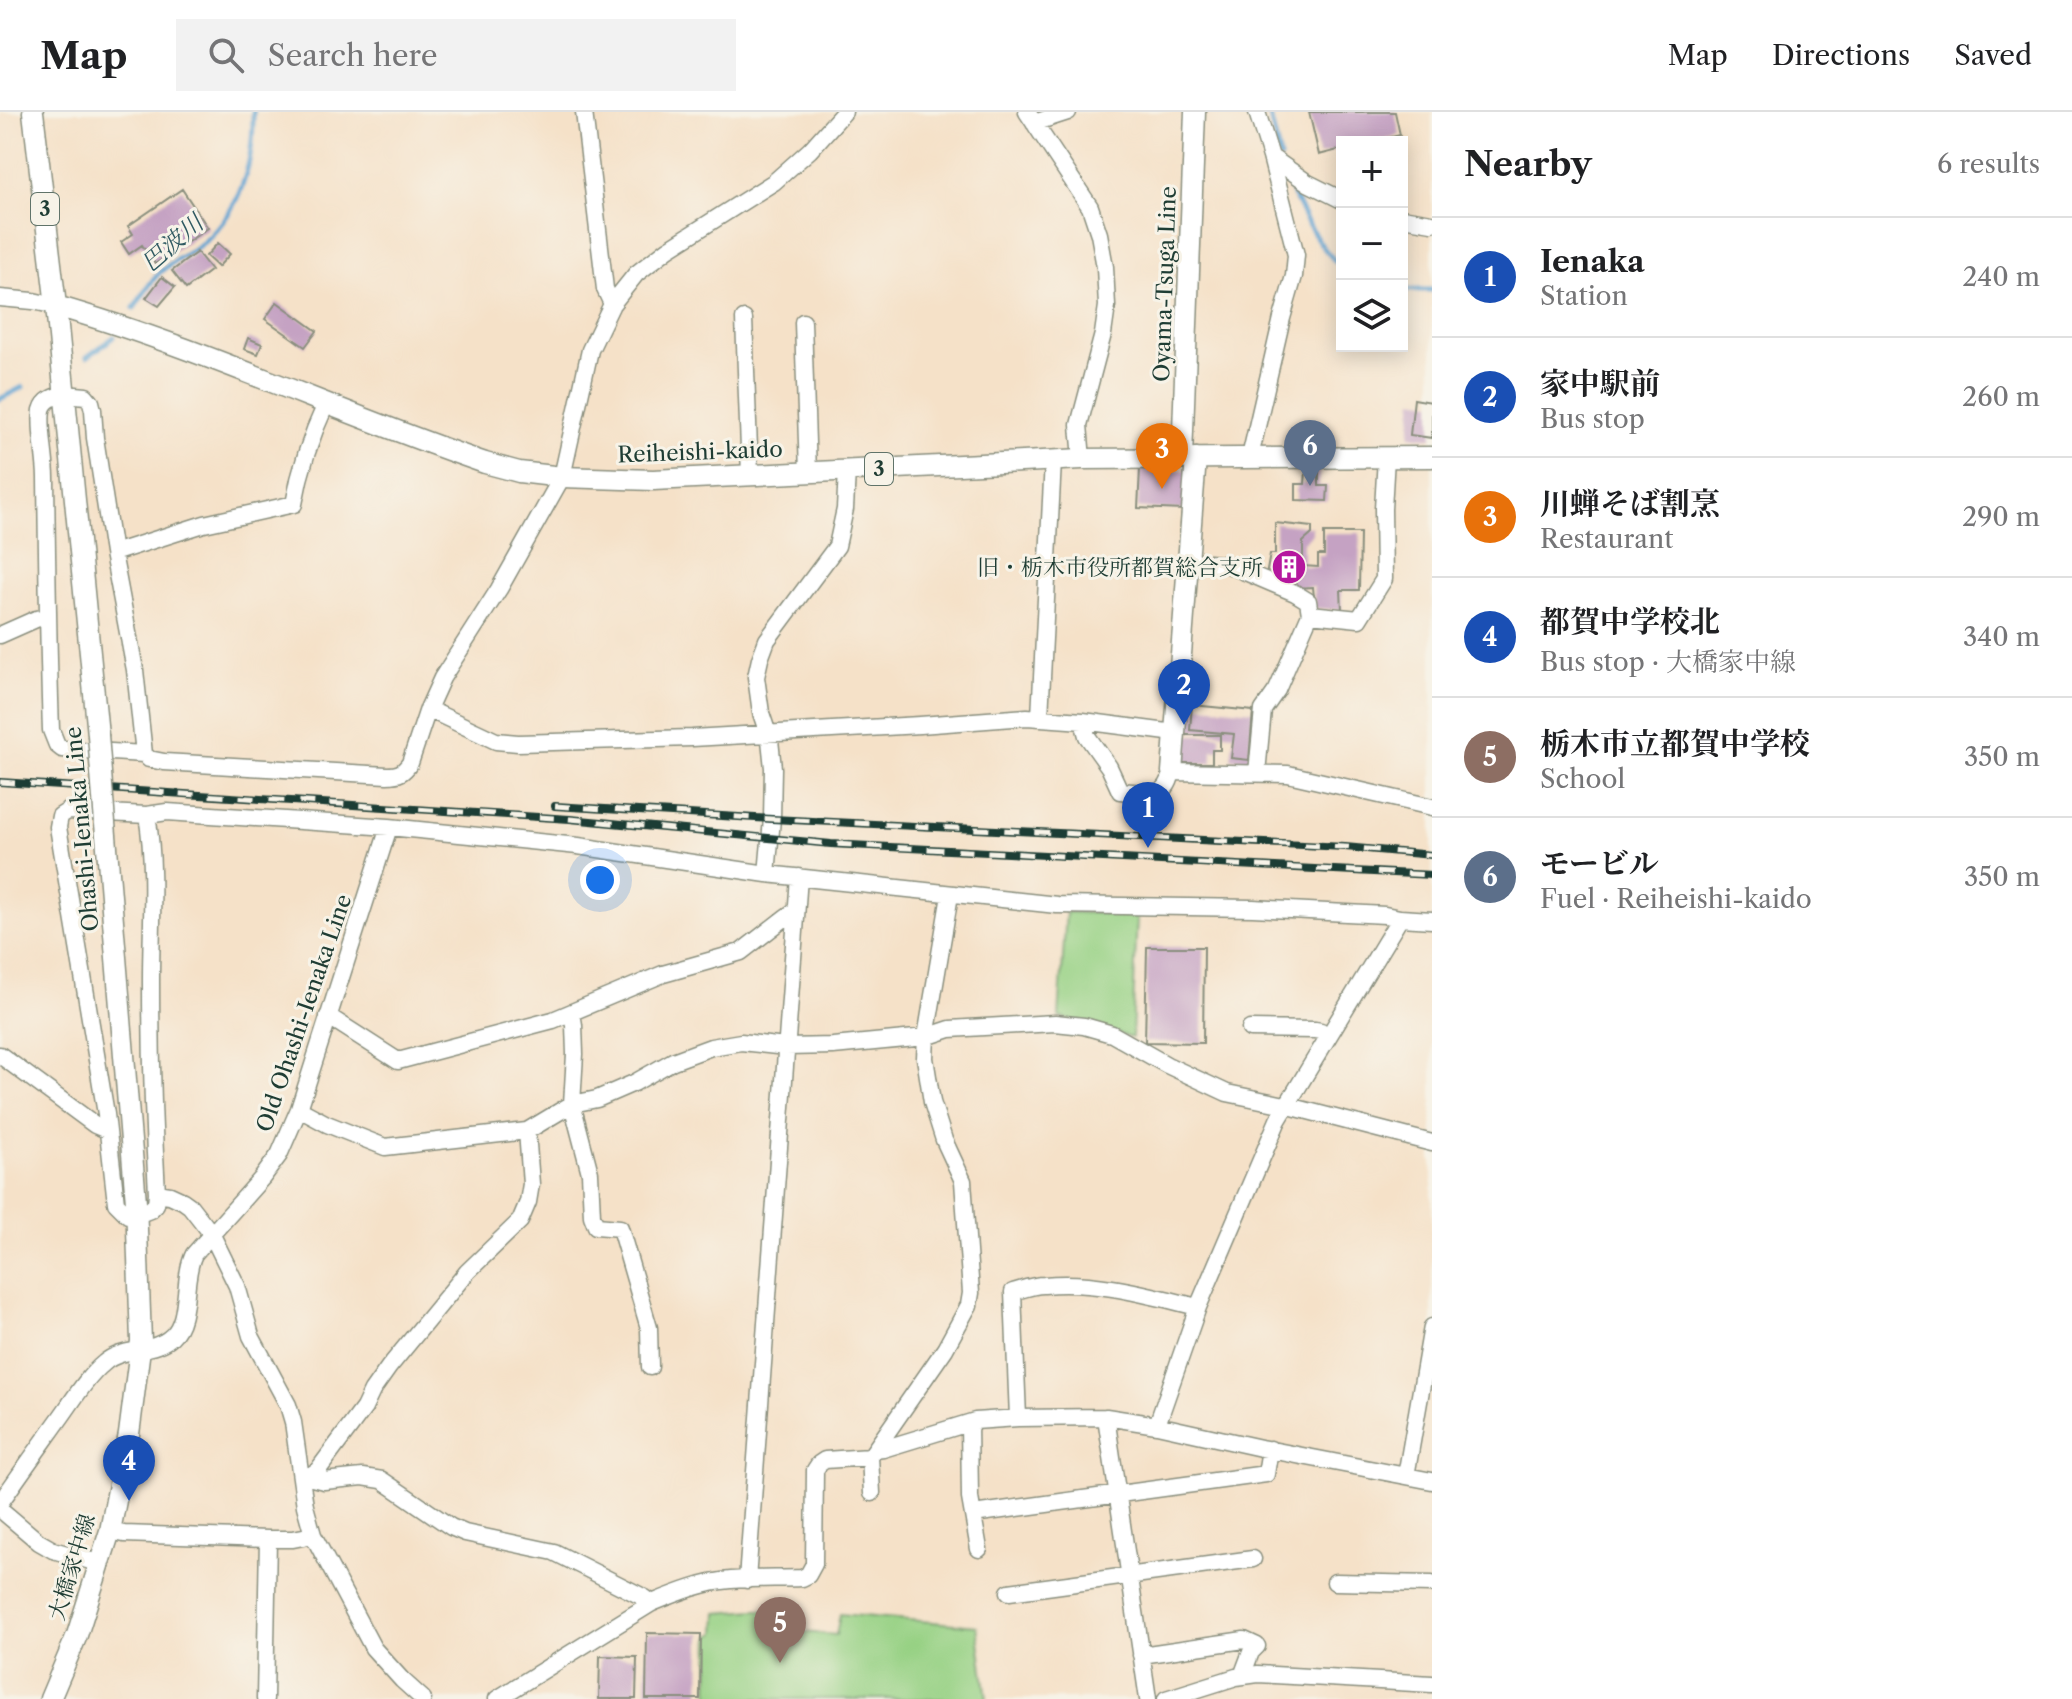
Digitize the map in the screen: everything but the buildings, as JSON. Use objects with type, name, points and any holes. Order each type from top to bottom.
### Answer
[{"type":"main road","name":"3","points":[[33,112],[56,306]]},
{"type":"main road","name":"Oyama-Tsuga Line","points":[[1172,772],[1188,561],[1195,112]]},
{"type":"main road","name":"Ohashi-Ienaka Line","points":[[56,306],[98,735],[137,1215],[140,1349]]},
{"type":"main road","name":"Reiheishi-kaido","points":[[56,306],[163,341],[485,463],[519,472],[562,477],[641,480],[1082,459],[1432,457]]},
{"type":"main road","name":"大橋家中線","points":[[50,1699],[77,1635],[110,1531],[131,1423],[140,1349]]},
{"type":"street","points":[[584,112],[605,289],[612,304]]},
{"type":"street","points":[[144,754],[62,749],[51,730],[46,470],[42,415],[46,402],[54,396],[65,394],[86,396],[91,402],[113,553],[135,670],[144,754],[149,759],[164,762],[400,774],[410,763],[442,678],[499,589],[562,477],[590,350],[612,304],[636,274],[668,249],[774,182],[810,150],[844,112]]},
{"type":"street","points":[[1068,112],[1030,118],[1090,207],[1105,267],[1107,306],[1103,334],[1079,425],[1082,459]]},
{"type":"street","points":[[1250,457],[1294,276],[1296,255],[1257,112]]},
{"type":"street","points":[[1271,157],[1308,183],[1336,197]]},
{"type":"street","points":[[1408,219],[1432,223]]},
{"type":"street","name":"Reiheishi-kaido","points":[[0,298],[56,306]]},
{"type":"street","points":[[744,319],[750,475]]},
{"type":"street","points":[[803,322],[808,473]]},
{"type":"street","points":[[113,553],[204,524],[294,504],[304,458],[326,404]]},
{"type":"street","points":[[1310,614],[1359,619],[1384,579],[1386,457]]},
{"type":"street","points":[[1040,717],[1053,461]]},
{"type":"street","points":[[767,874],[773,768],[756,677],[767,640],[837,546],[845,509],[847,471]]},
{"type":"street","points":[[1188,561],[1229,565],[1308,601],[1310,614],[1277,690],[1263,710],[1257,773]]},
{"type":"street","points":[[0,635],[47,617]]},
{"type":"street","points":[[428,709],[506,743],[692,738],[1040,717],[1175,733]]},
{"type":"street","points":[[1083,721],[1087,736],[1109,767],[1120,791],[1156,794],[1170,780],[1172,772],[1288,774],[1432,807]]},
{"type":"street","points":[[147,815],[152,893],[151,1084],[157,1193],[156,1204],[150,1210],[128,1215],[116,1203],[94,1033],[58,827],[60,816],[68,811],[147,815],[167,812],[389,827],[578,846],[767,874],[1057,905],[1253,908],[1432,920]]},
{"type":"street","name":"Old Ohashi-Ienaka Line","points":[[140,1349],[173,1336],[183,1314],[189,1263],[194,1254],[279,1155],[299,1109],[389,827]]},
{"type":"street","points":[[747,1580],[799,877]]},
{"type":"street","points":[[872,1493],[872,1454],[945,1349],[969,1305],[971,1293],[963,1181],[944,1140],[932,1102],[925,1058],[950,895]]},
{"type":"street","points":[[328,1016],[398,1061],[553,1020],[663,974],[741,952],[796,910]]},
{"type":"street","points":[[1157,1425],[1198,1307],[1285,1105],[1400,918]]},
{"type":"street","points":[[572,1013],[575,1054],[572,1104],[590,1173],[592,1216],[596,1226],[620,1228],[649,1328],[650,1367]]},
{"type":"street","points":[[299,1109],[327,1124],[385,1147],[527,1131],[572,1104],[597,1099],[673,1061],[711,1047],[741,1042],[786,1047],[833,1046],[926,1037],[950,1029],[1055,1023],[1084,1026],[1112,1034],[1167,1065],[1227,1093],[1432,1143]]},
{"type":"street","points":[[1250,1029],[1315,1030],[1327,1037]]},
{"type":"street","points":[[0,1055],[95,1125],[107,1130]]},
{"type":"street","points":[[305,1478],[318,1470],[364,1408],[389,1367],[467,1272],[520,1221],[531,1184],[527,1131]]},
{"type":"street","points":[[157,1193],[170,1195],[190,1206],[211,1233],[237,1286],[251,1336],[288,1405],[305,1478],[305,1506],[313,1535],[373,1648],[423,1699]]},
{"type":"street","points":[[1018,1418],[1013,1292],[1042,1285],[1084,1284],[1198,1307]]},
{"type":"street","points":[[1406,1476],[1432,1327]]},
{"type":"street","points":[[0,1503],[94,1373],[112,1357],[140,1349]]},
{"type":"street","points":[[1106,1417],[1148,1699]]},
{"type":"street","points":[[497,1699],[652,1603],[704,1585],[732,1580],[802,1578],[808,1575],[814,1564],[815,1470],[825,1460],[872,1454],[969,1423],[1018,1418],[1106,1417],[1432,1481]]},
{"type":"street","points":[[969,1423],[970,1498],[979,1549]]},
{"type":"street","points":[[973,1514],[1266,1474],[1270,1449]]},
{"type":"street","points":[[305,1478],[324,1481],[363,1477],[382,1480],[451,1527],[465,1533],[554,1552],[652,1603]]},
{"type":"street","points":[[0,1509],[53,1550],[101,1564]]},
{"type":"street","points":[[110,1531],[268,1539],[313,1535]]},
{"type":"street","points":[[265,1699],[268,1539]]},
{"type":"street","points":[[1009,1592],[1253,1559]]},
{"type":"street","points":[[1335,1582],[1432,1584]]},
{"type":"street","points":[[1141,1655],[1244,1640],[1257,1646],[1251,1652],[1242,1676]]},
{"type":"street","points":[[1166,1699],[1258,1674],[1432,1684]]},
{"type":"green space","points":[[1066,912],[1137,915],[1132,1038],[1059,1017]]},
{"type":"green space","points":[[780,1610],[781,1630],[836,1635],[840,1614],[977,1626],[987,1699],[709,1699],[710,1636],[716,1633],[717,1613]]},
{"type":"waterway","name":"巴波川","points":[[134,308],[159,273],[205,241],[229,213],[244,182],[251,148],[253,112]]},
{"type":"waterway","name":"巴波川","points":[[1269,112],[1280,158]]},
{"type":"waterway","name":"巴波川","points":[[1286,175],[1308,224],[1336,261]]},
{"type":"waterway","name":"巴波川","points":[[1408,290],[1432,290]]},
{"type":"waterway","name":"巴波川","points":[[87,357],[114,337]]},
{"type":"waterway","name":"巴波川","points":[[0,399],[23,387]]},
{"type":"railway","points":[[0,782],[570,819],[831,844],[1432,875]]},
{"type":"railway","points":[[555,806],[1345,847],[1432,855]]},
{"type":"place","name":"モービル","points":[[1310,486]]},
{"type":"place","name":"川蝉そば割烹","points":[[1162,489]]},
{"type":"place","name":"旧・栃木市役所都賀総合支所","points":[[1289,567]]},
{"type":"place","name":"家中駅前","points":[[1184,725]]},
{"type":"place","name":"Ienaka","points":[[1148,848]]},
{"type":"place","name":"都賀中学校北","points":[[129,1501]]},
{"type":"place","name":"栃木市立都賀中学校","points":[[780,1663]]}]
